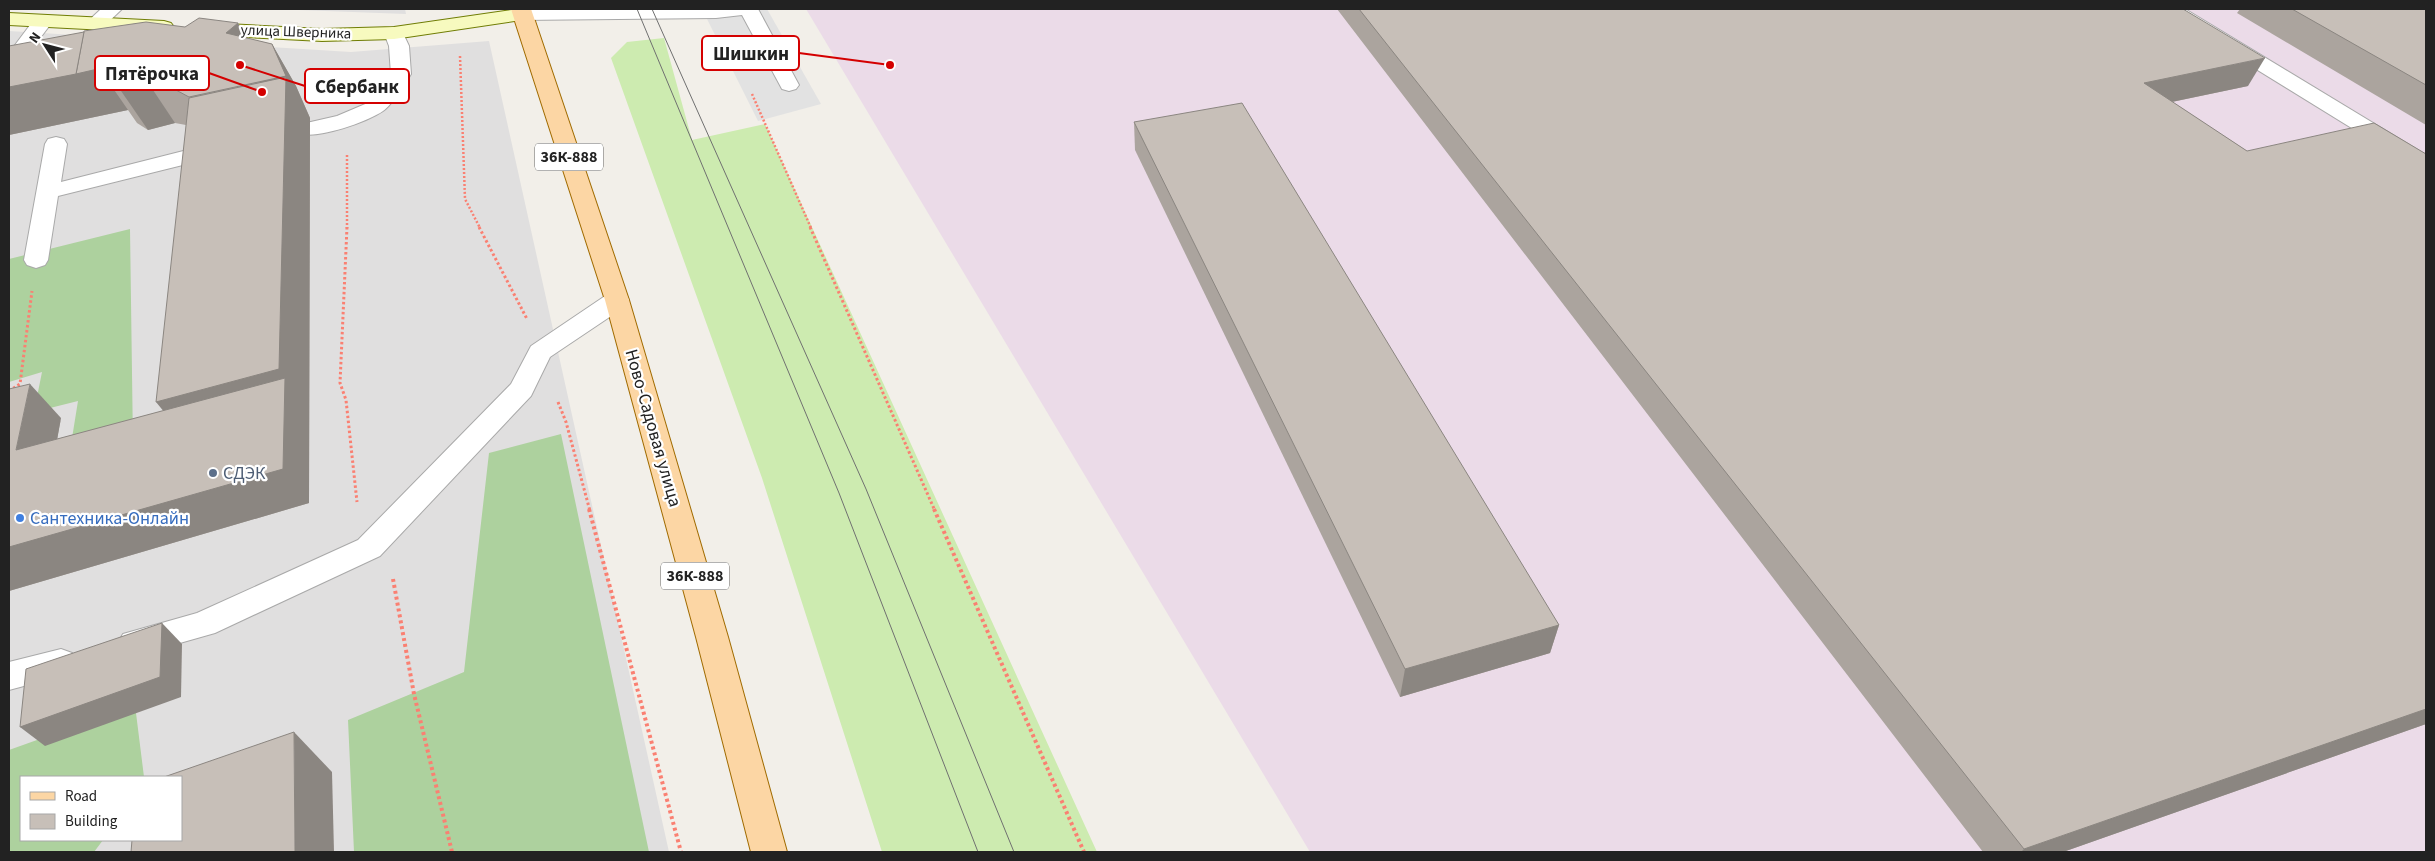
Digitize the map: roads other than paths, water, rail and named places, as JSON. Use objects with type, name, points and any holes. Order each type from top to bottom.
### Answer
[{"type":"main road","name":"Ново-Садовая улица","points":[[521,12],[617,300],[770,852]]},
{"type":"street","name":"улица Шверника","points":[[9,19],[322,36],[394,33],[521,12]]},
{"type":"lane","points":[[96,23],[112,9]]},
{"type":"lane","points":[[521,12],[716,12],[743,9]]},
{"type":"lane","points":[[749,9],[789,85]]},
{"type":"lane","points":[[2172,9],[2426,164]]},
{"type":"lane","points":[[9,66],[43,21]]},
{"type":"lane","points":[[310,129],[344,121],[377,106],[401,74],[399,46],[394,33]]},
{"type":"lane","points":[[36,260],[56,144]]},
{"type":"lane","points":[[48,192],[216,150]]},
{"type":"lane","points":[[113,649],[204,624],[369,548],[522,389],[540,352],[617,300]]},
{"type":"lane","points":[[9,676],[85,657]]},
{"type":"tram line","points":[[637,9],[839,493],[978,852]]},
{"type":"tram line","points":[[652,9],[866,489],[1014,852]]},
{"type":"place","name":"Сбербанк","points":[[240,65]]},
{"type":"place","name":"Шишкин","points":[[890,65]]},
{"type":"place","name":"Пятёрочка","points":[[262,92]]},
{"type":"place","name":"СДЭК","points":[[213,473]]},
{"type":"place","name":"Сантехника-Онлайн","points":[[20,518]]}]
